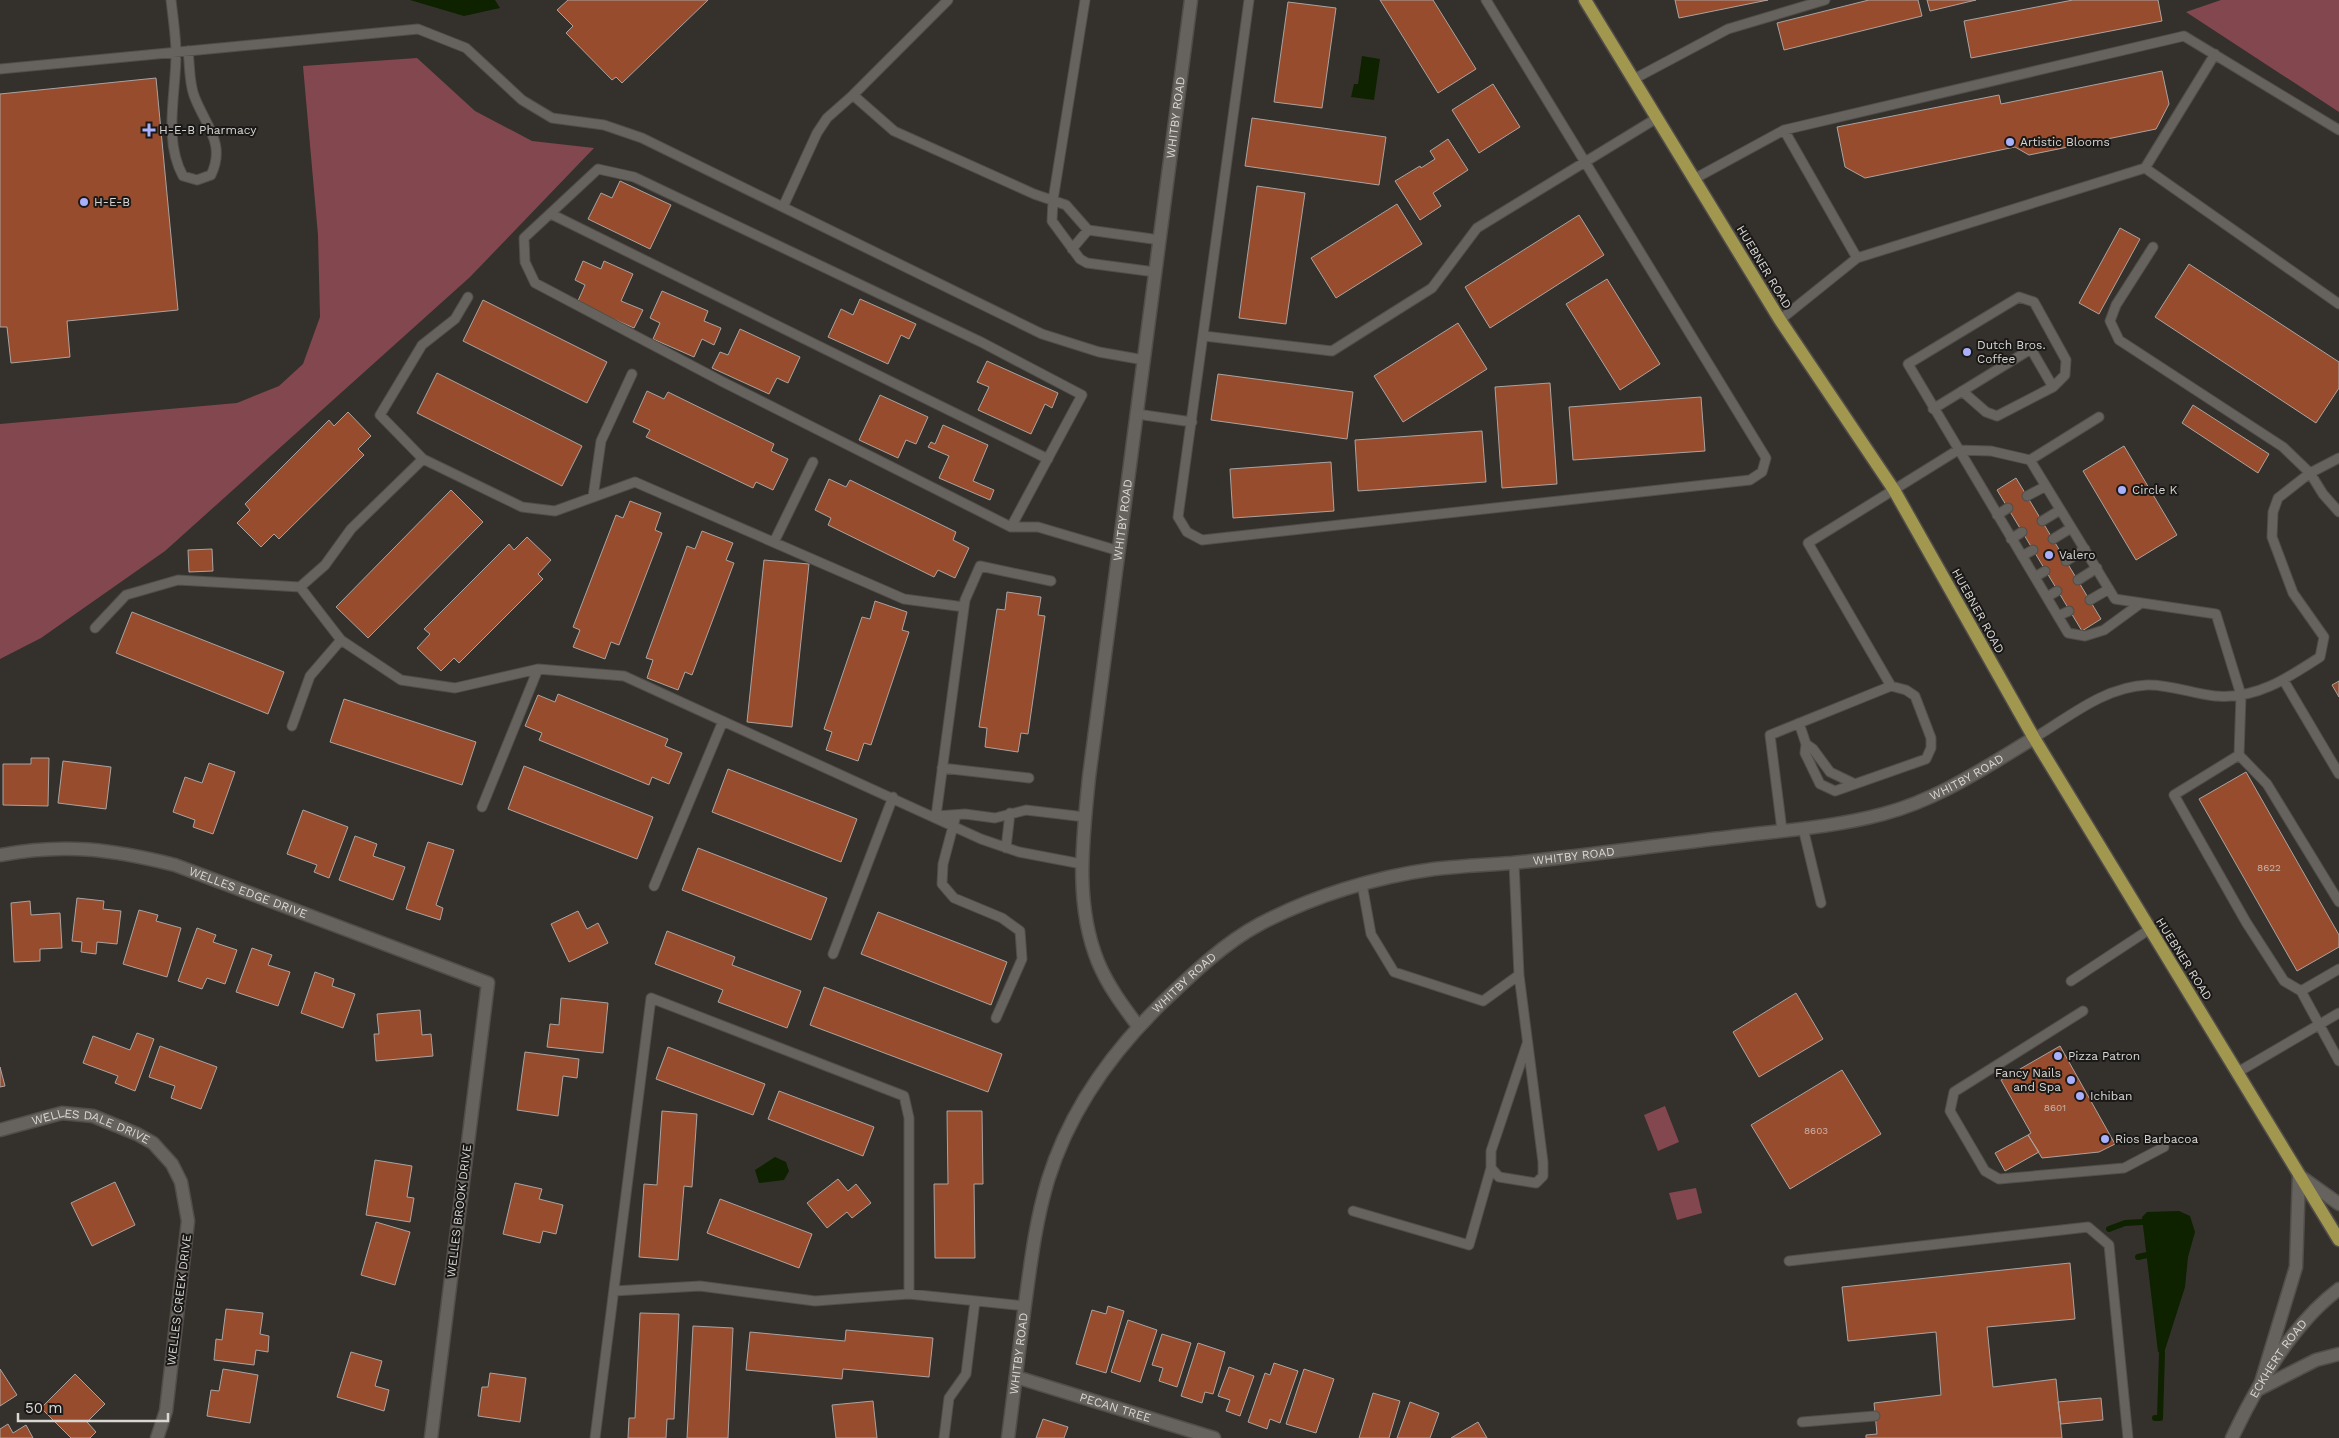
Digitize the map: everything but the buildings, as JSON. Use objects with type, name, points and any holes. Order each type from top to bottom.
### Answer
[{"type":"main road","name":"HUEBNER ROAD","points":[[1585,0],[1780,320],[1894,490],[2034,738],[2339,1240]]},
{"type":"street","name":"WHITBY ROAD","points":[[1138,1026],[1114,993],[1092,946],[1084,911],[1082,864],[1085,817],[1191,0]]},
{"type":"street","name":"WHITBY ROAD","points":[[1008,1438],[1033,1245],[1048,1181],[1063,1140],[1079,1108],[1105,1068],[1138,1026],[1185,980],[1233,942],[1258,925],[1290,910],[1390,876],[1437,869],[1514,863],[1803,828],[1884,814],[1948,791],[2034,738]]},
{"type":"street","name":"WELLES EDGE DRIVE","points":[[0,855],[61,847],[134,855],[175,865],[488,983]]},
{"type":"street","name":"WELLES BROOK DRIVE","points":[[431,1438],[488,983]]},
{"type":"street","name":"WELLES DALE DRIVE","points":[[0,1130],[62,1113],[93,1116],[137,1134],[153,1143],[172,1164]]},
{"type":"street","name":"WELLES CREEK DRIVE","points":[[157,1438],[166,1411],[188,1221],[181,1182],[172,1164]]},
{"type":"street","points":[[2299,1176],[2339,1204]]},
{"type":"street","points":[[2259,1389],[2292,1286],[2296,1267],[2299,1176]]},
{"type":"street","name":"ECKHERT ROAD","points":[[2232,1438],[2292,1335],[2321,1302],[2339,1289]]},
{"type":"street","points":[[2259,1389],[2316,1360],[2339,1354]]},
{"type":"street","name":"PECAN TREE","points":[[1016,1377],[1214,1438]]},
{"type":"lane","points":[[171,0],[176,53],[172,110],[175,162],[183,176],[197,180],[211,175],[218,162],[216,146],[194,97],[188,51]]},
{"type":"lane","points":[[783,207],[826,118],[853,96],[948,0]]},
{"type":"lane","points":[[1085,0],[1053,200],[1052,222],[1080,259],[1087,263],[1155,272]]},
{"type":"lane","points":[[1249,0],[1178,517],[1187,532],[1202,540],[1750,480],[1762,472],[1766,458],[1486,0]]},
{"type":"lane","points":[[1634,79],[1728,29],[1825,0]]},
{"type":"lane","points":[[0,69],[418,29],[466,48],[522,100],[552,118],[604,125],[642,138],[1042,334],[1099,352],[1144,360]]},
{"type":"lane","points":[[1694,179],[1784,130],[2184,36],[2339,130]]},
{"type":"lane","points":[[1780,320],[1857,258],[2145,168],[2215,54]]},
{"type":"lane","points":[[853,96],[894,131],[1034,194],[1066,205],[1088,230],[1160,240]]},
{"type":"lane","points":[[1204,336],[1332,351],[1432,288],[1477,228],[1657,118]]},
{"type":"lane","points":[[1784,130],[1857,258]]},
{"type":"lane","points":[[2145,168],[2339,304]]},
{"type":"lane","points":[[1011,527],[1082,395],[981,342],[634,177],[598,169],[524,238],[525,262],[535,283],[723,382],[1011,527],[1038,527],[1119,551]]},
{"type":"lane","points":[[551,214],[1048,459]]},
{"type":"lane","points":[[1072,249],[1088,230]]},
{"type":"lane","points":[[2153,247],[2116,305],[2110,321],[2119,340],[2283,447],[2310,473],[2323,494],[2339,512]]},
{"type":"lane","points":[[1962,391],[1986,412],[1997,416],[2053,387],[2066,374],[2066,360],[2034,302],[2019,297],[1908,364],[1933,409],[2068,633],[2085,636],[2104,630],[2141,603]]},
{"type":"lane","points":[[468,298],[455,319],[422,345],[380,415],[423,459],[522,507],[555,511],[635,482],[904,599],[964,607]]},
{"type":"lane","points":[[1933,409],[2031,349],[2053,387]]},
{"type":"lane","points":[[593,497],[601,441],[632,374]]},
{"type":"lane","points":[[1137,414],[1192,422]]},
{"type":"lane","points":[[1891,686],[1808,543],[1958,450],[1991,451],[2030,460],[2099,418]]},
{"type":"lane","points":[[2034,738],[2108,693],[2147,685],[2216,696],[2250,694],[2284,681],[2320,657],[2324,637],[2293,593],[2272,537],[2273,512],[2278,498],[2310,473],[2339,458]]},
{"type":"lane","points":[[95,628],[126,595],[178,580],[300,586],[339,549],[351,529],[423,459]]},
{"type":"lane","points":[[2030,460],[2115,599],[2216,614],[2241,695],[2239,754],[2267,784],[2339,902]]},
{"type":"lane","points":[[774,542],[814,462]]},
{"type":"lane","points":[[2027,496],[2046,486]]},
{"type":"lane","points":[[1997,515],[2008,508]]},
{"type":"lane","points":[[2042,521],[2060,510]]},
{"type":"lane","points":[[2053,539],[2071,528]]},
{"type":"lane","points":[[2011,539],[2022,532]]},
{"type":"lane","points":[[2066,561],[2085,549]]},
{"type":"lane","points":[[2022,556],[2033,550]]},
{"type":"lane","points":[[936,816],[965,600],[980,566],[1052,580]]},
{"type":"lane","points":[[2078,580],[2096,568]]},
{"type":"lane","points":[[2034,577],[2045,571]]},
{"type":"lane","points":[[300,586],[341,640],[401,680],[455,688],[538,669],[624,676],[1006,848],[1082,864]]},
{"type":"lane","points":[[2090,600],[2109,589]]},
{"type":"lane","points":[[2047,597],[2057,591]]},
{"type":"lane","points":[[2058,616],[2069,611]]},
{"type":"lane","points":[[292,726],[310,676],[341,640]]},
{"type":"lane","points":[[482,807],[538,669]]},
{"type":"lane","points":[[2284,681],[2339,774]]},
{"type":"lane","points":[[1782,830],[1770,735],[1799,723],[1891,686],[1906,690],[1915,696],[1931,738],[1931,748],[1926,759],[1835,791],[1820,784],[1805,753],[1806,744],[1799,723]]},
{"type":"lane","points":[[654,886],[723,721]]},
{"type":"lane","points":[[1806,744],[1813,749],[1830,772],[1855,784]]},
{"type":"lane","points":[[2239,754],[2174,795],[2246,922],[2284,981],[2301,991],[2339,1062]]},
{"type":"lane","points":[[942,768],[1029,778]]},
{"type":"lane","points":[[834,954],[893,797]]},
{"type":"lane","points":[[936,816],[965,814],[995,818],[1026,810],[1085,817]]},
{"type":"lane","points":[[1006,848],[1010,813]]},
{"type":"lane","points":[[956,814],[942,864],[942,884],[954,898],[1002,918],[1020,931],[1022,960],[996,1018]]},
{"type":"lane","points":[[1803,828],[1821,903]]},
{"type":"lane","points":[[1491,1168],[1499,1178],[1536,1182],[1542,1176],[1543,1162],[1519,975],[1514,863]]},
{"type":"lane","points":[[1362,884],[1371,934],[1394,972],[1483,1001],[1519,975]]},
{"type":"lane","points":[[2071,981],[2150,930]]},
{"type":"lane","points":[[2301,991],[2339,969]]},
{"type":"lane","points":[[595,1438],[651,998],[904,1096],[909,1118],[909,1294]]},
{"type":"lane","points":[[2083,1011],[1954,1092],[1950,1111],[1985,1171],[1999,1179],[2124,1168],[2164,1147]]},
{"type":"lane","points":[[2238,1072],[2339,1014]]},
{"type":"lane","points":[[1353,1211],[1469,1245],[1491,1168],[1491,1151],[1527,1044]]},
{"type":"lane","points":[[1789,1261],[2088,1226],[2109,1245],[2128,1438]]},
{"type":"lane","points":[[614,1291],[700,1286],[815,1301],[909,1294],[1025,1306]]},
{"type":"lane","points":[[944,1438],[949,1398],[966,1374],[975,1301]]},
{"type":"lane","points":[[1802,1422],[1875,1416]]},
{"type":"shaded area","points":[[410,0],[495,0],[500,8],[464,16]]},
{"type":"shaded area","points":[[2221,0],[2339,0],[2339,112],[2186,12]]},
{"type":"shaded area","points":[[1362,56],[1380,59],[1374,100],[1351,97],[1354,84],[1358,84]]},
{"type":"shaded area","points":[[417,58],[475,111],[532,141],[594,148],[470,277],[165,551],[41,638],[0,659],[0,424],[237,403],[279,386],[303,364],[320,317],[318,235],[303,66]]},
{"type":"shaded area","points":[[1665,1106],[1679,1142],[1658,1151],[1644,1115]]},
{"type":"shaded area","points":[[775,1157],[786,1162],[789,1171],[784,1180],[759,1183],[755,1170]]},
{"type":"shaded area","points":[[1696,1188],[1702,1213],[1677,1220],[1669,1193]]},
{"type":"shaded area","points":[[2179,1211],[2190,1216],[2195,1232],[2188,1257],[2185,1287],[2164,1353],[2158,1352],[2142,1217],[2147,1212]]},
{"type":"waterway","points":[[2109,1229],[2125,1223],[2143,1222]]},
{"type":"waterway","points":[[2138,1257],[2147,1255]]},
{"type":"waterway","points":[[2155,1418],[2160,1418],[2162,1353]]},
{"type":"place","name":"H-E-B Pharmacy","points":[[149,130]]},
{"type":"place","name":"Artistic Blooms","points":[[2010,142]]},
{"type":"place","name":"H-E-B","points":[[84,202]]},
{"type":"place","name":"Dutch Bros. Coffee","points":[[1967,352]]},
{"type":"place","name":"Circle K","points":[[2122,490]]},
{"type":"place","name":"Valero","points":[[2049,555]]},
{"type":"place","name":"Pizza Patron","points":[[2058,1056]]},
{"type":"place","name":"Fancy Nails and Spa","points":[[2071,1080]]},
{"type":"place","name":"Ichiban","points":[[2080,1096]]},
{"type":"place","name":"Rios Barbacoa","points":[[2105,1139]]}]
